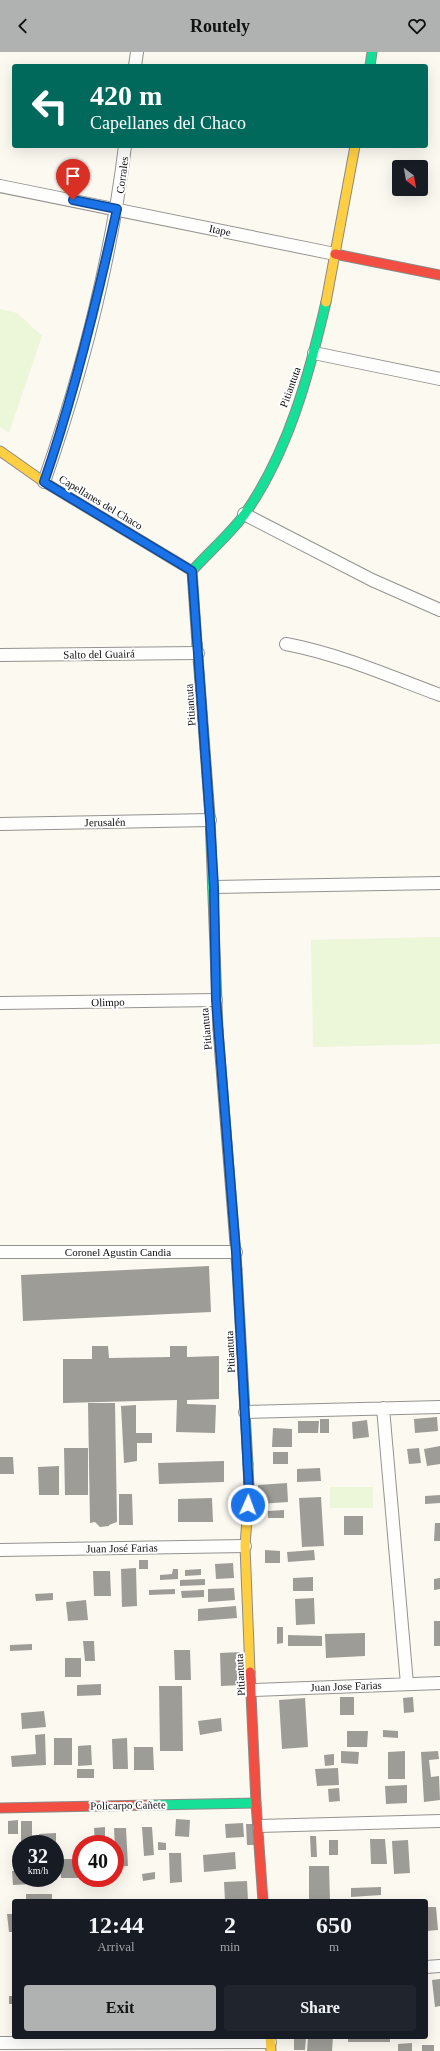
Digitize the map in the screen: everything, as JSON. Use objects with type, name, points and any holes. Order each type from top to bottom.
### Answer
[{"type":"street","points":[[135,64],[137,52]]},
{"type":"street","points":[[370,64],[372,52]]},
{"type":"street","name":"Corrales","points":[[44,482],[88,338],[117,209],[125,148]]},
{"type":"street","name":"Pitiantuta","points":[[264,1899],[256,1803],[253,1690],[245,1546],[249,1491],[245,1412],[236,1252],[216,1000],[214,887],[192,571],[244,514],[268,474],[279,451],[308,375],[314,353],[335,254],[355,148]]},
{"type":"street","name":"Itape","points":[[0,186],[440,275]]},
{"type":"street","points":[[314,353],[440,379]]},
{"type":"street","name":"Capellanes del Chaco","points":[[0,451],[44,482],[192,571]]},
{"type":"street","points":[[244,514],[372,580],[440,610]]},
{"type":"street","points":[[286,644],[313,649],[347,660],[440,695]]},
{"type":"street","name":"Salto del Guairá","points":[[0,656],[198,653]]},
{"type":"street","name":"Jerusalén","points":[[0,824],[210,820]]},
{"type":"street","points":[[214,887],[440,883]]},
{"type":"street","name":"Olimpo","points":[[0,1003],[216,1000]]},
{"type":"street","name":"Coronel Agustin Candia","points":[[0,1252],[236,1252]]},
{"type":"street","points":[[245,1412],[440,1407]]},
{"type":"street","points":[[383,1408],[407,1684]]},
{"type":"street","name":"Juan José Farias","points":[[0,1550],[245,1546]]},
{"type":"street","name":"Juan Jose Farias","points":[[253,1690],[440,1683]]},
{"type":"street","name":"Policarpo Cañete","points":[[0,1808],[256,1803]]},
{"type":"street","points":[[259,1826],[440,1821]]},
{"type":"street","points":[[428,1966],[440,1966]]},
{"type":"street","points":[[0,2043],[270,2043]]},
{"type":"green space","points":[[0,309],[17,313],[42,336],[9,433],[0,427]]},
{"type":"green space","points":[[440,937],[440,1044],[313,1047],[311,940]]},
{"type":"green space","points":[[330,1487],[373,1487],[373,1508],[330,1508]]},
{"type":"building","points":[[209,1266],[211,1312],[23,1321],[21,1275]]},
{"type":"building","points":[[92,1346],[108,1346],[109,1358],[170,1357],[170,1346],[187,1346],[187,1357],[219,1356],[219,1399],[187,1400],[187,1404],[216,1405],[215,1433],[176,1432],[177,1400],[63,1403],[63,1359],[92,1359]]},
{"type":"building","points":[[88,1403],[115,1403],[117,1522],[109,1526],[100,1527],[95,1522],[90,1523]]},
{"type":"building","points":[[136,1405],[136,1433],[152,1433],[152,1443],[137,1443],[137,1461],[124,1463],[121,1406]]},
{"type":"building","points":[[437,1417],[438,1431],[415,1433],[414,1419]]},
{"type":"building","points":[[320,1419],[329,1419],[329,1433],[320,1433]]},
{"type":"building","points":[[367,1420],[369,1437],[353,1439],[352,1422]]},
{"type":"building","points":[[298,1421],[319,1421],[318,1433],[298,1433]]},
{"type":"building","points":[[273,1428],[292,1429],[292,1447],[272,1447]]},
{"type":"building","points":[[440,1446],[440,1464],[427,1466],[424,1449]]},
{"type":"building","points":[[64,1448],[88,1448],[88,1495],[65,1495]]},
{"type":"building","points":[[419,1448],[421,1463],[409,1464],[407,1449]]},
{"type":"building","points":[[273,1452],[288,1452],[288,1464],[273,1464]]},
{"type":"building","points":[[0,1457],[13,1457],[14,1474],[0,1474]]},
{"type":"building","points":[[224,1461],[224,1482],[159,1484],[158,1463]]},
{"type":"building","points":[[59,1466],[59,1495],[39,1495],[38,1467]]},
{"type":"building","points":[[320,1468],[321,1481],[297,1482],[297,1469]]},
{"type":"building","points":[[287,1483],[288,1502],[259,1504],[258,1485]]},
{"type":"building","points":[[119,1494],[132,1494],[133,1525],[119,1525]]},
{"type":"building","points":[[440,1495],[440,1503],[425,1504],[425,1496]]},
{"type":"building","points":[[321,1497],[324,1546],[302,1547],[299,1498]]},
{"type":"building","points":[[212,1498],[213,1522],[178,1522],[178,1499]]},
{"type":"building","points":[[284,1510],[284,1518],[268,1518],[268,1511]]},
{"type":"building","points":[[344,1516],[363,1516],[363,1535],[344,1535]]},
{"type":"building","points":[[435,1523],[440,1523],[440,1541],[434,1541]]},
{"type":"building","points":[[265,1550],[280,1551],[280,1563],[265,1563]]},
{"type":"building","points":[[314,1550],[315,1560],[288,1562],[287,1552]]},
{"type":"building","points":[[139,1560],[148,1560],[148,1569],[139,1569]]},
{"type":"building","points":[[233,1563],[234,1578],[216,1579],[215,1564]]},
{"type":"building","points":[[136,1568],[137,1606],[122,1607],[121,1569]]},
{"type":"building","points":[[173,1569],[178,1569],[178,1579],[160,1580],[160,1575],[172,1574]]},
{"type":"building","points":[[201,1569],[201,1575],[185,1576],[185,1570]]},
{"type":"building","points":[[93,1571],[110,1571],[111,1596],[94,1596]]},
{"type":"building","points":[[313,1577],[313,1591],[293,1591],[293,1578]]},
{"type":"building","points":[[440,1578],[440,1589],[434,1590],[434,1579]]},
{"type":"building","points":[[205,1579],[205,1585],[180,1586],[180,1580]]},
{"type":"building","points":[[234,1588],[235,1600],[208,1602],[208,1589]]},
{"type":"building","points":[[175,1589],[175,1594],[149,1595],[149,1590]]},
{"type":"building","points":[[204,1590],[204,1597],[182,1598],[181,1591]]},
{"type":"building","points":[[53,1593],[53,1600],[36,1601],[35,1594]]},
{"type":"building","points":[[314,1598],[315,1624],[296,1625],[295,1599]]},
{"type":"building","points":[[86,1600],[88,1620],[68,1621],[66,1602]]},
{"type":"building","points":[[236,1606],[237,1618],[198,1621],[198,1609]]},
{"type":"building","points":[[434,1621],[440,1621],[440,1646],[434,1646]]},
{"type":"building","points":[[277,1627],[283,1627],[283,1643],[277,1644]]},
{"type":"building","points":[[365,1633],[365,1656],[326,1658],[325,1634]]},
{"type":"building","points":[[288,1635],[322,1636],[322,1646],[288,1646]]},
{"type":"building","points":[[83,1641],[94,1641],[95,1661],[85,1661]]},
{"type":"building","points":[[32,1644],[32,1650],[10,1651],[10,1645]]},
{"type":"building","points":[[174,1650],[190,1650],[191,1680],[175,1680]]},
{"type":"building","points":[[240,1652],[241,1685],[221,1686],[220,1653]]},
{"type":"building","points":[[65,1658],[81,1658],[81,1677],[65,1677]]},
{"type":"building","points":[[101,1684],[101,1695],[77,1696],[77,1685]]},
{"type":"building","points":[[159,1686],[182,1686],[183,1751],[160,1751]]},
{"type":"building","points":[[340,1697],[354,1697],[354,1715],[340,1715]]},
{"type":"building","points":[[413,1697],[414,1712],[404,1713],[403,1698]]},
{"type":"building","points":[[305,1698],[308,1747],[282,1749],[279,1700]]},
{"type":"building","points":[[44,1711],[46,1727],[22,1729],[21,1713]]},
{"type":"building","points":[[221,1718],[222,1731],[200,1735],[198,1721]]},
{"type":"building","points":[[383,1730],[398,1731],[398,1738],[383,1737]]},
{"type":"building","points":[[347,1731],[368,1731],[367,1747],[347,1747]]},
{"type":"building","points":[[45,1734],[46,1765],[12,1767],[11,1756],[36,1754],[35,1735]]},
{"type":"building","points":[[54,1738],[72,1738],[72,1765],[54,1765]]},
{"type":"building","points":[[127,1738],[128,1769],[113,1769],[112,1739]]},
{"type":"building","points":[[91,1745],[92,1765],[78,1766],[78,1746]]},
{"type":"building","points":[[134,1747],[153,1747],[154,1770],[134,1770]]},
{"type":"building","points":[[341,1751],[359,1752],[358,1764],[341,1763]]},
{"type":"building","points":[[405,1751],[405,1779],[388,1779],[388,1752]]},
{"type":"building","points":[[438,1751],[439,1759],[429,1760],[431,1777],[439,1776],[440,1800],[424,1802],[421,1752]]},
{"type":"building","points":[[334,1754],[334,1765],[325,1766],[324,1755]]},
{"type":"building","points":[[338,1768],[339,1785],[317,1786],[315,1769]]},
{"type":"building","points":[[77,1769],[94,1769],[94,1778],[77,1778]]},
{"type":"building","points":[[407,1785],[407,1803],[386,1804],[385,1786]]},
{"type":"building","points":[[339,1788],[340,1801],[329,1802],[328,1789]]},
{"type":"building","points":[[176,1819],[190,1820],[189,1837],[175,1836]]},
{"type":"building","points":[[18,1820],[18,1834],[8,1834],[8,1821]]},
{"type":"building","points":[[21,1821],[32,1821],[32,1835],[21,1835]]},
{"type":"building","points":[[243,1823],[244,1837],[226,1838],[225,1824]]},
{"type":"building","points":[[246,1824],[254,1824],[255,1845],[247,1845]]},
{"type":"building","points":[[105,1827],[105,1835],[94,1835],[94,1828]]},
{"type":"building","points":[[142,1827],[152,1827],[154,1855],[144,1856]]},
{"type":"building","points":[[114,1828],[126,1828],[128,1866],[124,1866],[124,1835],[114,1835]]},
{"type":"building","points":[[56,1833],[56,1835],[39,1835]]},
{"type":"building","points":[[310,1836],[316,1836],[317,1857],[311,1857]]},
{"type":"building","points":[[370,1839],[385,1839],[387,1864],[371,1864]]},
{"type":"building","points":[[329,1840],[338,1840],[338,1855],[329,1855]]},
{"type":"building","points":[[408,1840],[410,1873],[394,1874],[392,1841]]},
{"type":"building","points":[[158,1842],[166,1843],[166,1850],[158,1850]]},
{"type":"building","points":[[235,1852],[236,1869],[204,1872],[203,1855]]},
{"type":"building","points":[[169,1853],[181,1853],[182,1882],[170,1883]]},
{"type":"building","points":[[64,1859],[72,1859],[72,1878],[64,1878]]},
{"type":"building","points":[[309,1866],[329,1866],[330,1899],[309,1899]]},
{"type":"building","points":[[155,1872],[155,1879],[143,1881],[142,1874]]},
{"type":"building","points":[[247,1881],[248,1899],[225,1899],[224,1882]]},
{"type":"building","points":[[381,1887],[381,1895],[351,1897],[351,1888]]},
{"type":"building","points":[[26,1894],[52,1894],[52,1899],[26,1899]]},
{"type":"building","points":[[428,1907],[436,1907],[438,1930],[428,1931]]},
{"type":"building","points":[[7,1914],[12,1914],[12,1932],[9,1932]]},
{"type":"building","points":[[440,1979],[440,2006],[435,2007],[432,1980]]},
{"type":"building","points":[[9,1996],[12,1996],[12,2004],[9,2004]]},
{"type":"building","points":[[294,2039],[306,2039],[305,2050],[294,2050]]},
{"type":"building","points":[[308,2039],[333,2039],[332,2051],[307,2051]]},
{"type":"building","points":[[348,2039],[390,2039],[390,2042],[348,2042]]},
{"type":"building","points":[[412,2043],[412,2051],[398,2051],[398,2044]]},
{"type":"building","points":[[422,2045],[434,2045],[434,2051],[422,2051]]},
{"type":"traffic: fast","points":[[370,64],[372,52]]},
{"type":"traffic: fast","points":[[197,644],[192,571],[232,530],[244,515],[273,466],[295,413],[312,357],[326,302]]},
{"type":"traffic: fast","points":[[210,816],[218,1030]]},
{"type":"traffic: fast","points":[[237,1269],[248,1464]]},
{"type":"traffic: fast","points":[[152,1805],[256,1803]]},
{"type":"traffic: slow","points":[[326,302],[355,148]]},
{"type":"traffic: slow","points":[[0,451],[44,482],[192,571]]},
{"type":"traffic: slow","points":[[197,644],[210,816]]},
{"type":"traffic: slow","points":[[218,1030],[237,1269]]},
{"type":"traffic: slow","points":[[248,1464],[249,1491],[245,1546],[250,1672]]},
{"type":"traffic: slow","points":[[270,2039],[271,2051]]},
{"type":"traffic: jam","points":[[335,254],[440,275]]},
{"type":"traffic: jam","points":[[250,1672],[256,1803],[263,1899]]},
{"type":"traffic: jam","points":[[0,1808],[152,1805]]},
{"type":"route","points":[[73,200],[117,209],[88,338],[44,482],[192,571],[214,887],[216,1000],[236,1252],[249,1491],[248,1505]]}]
